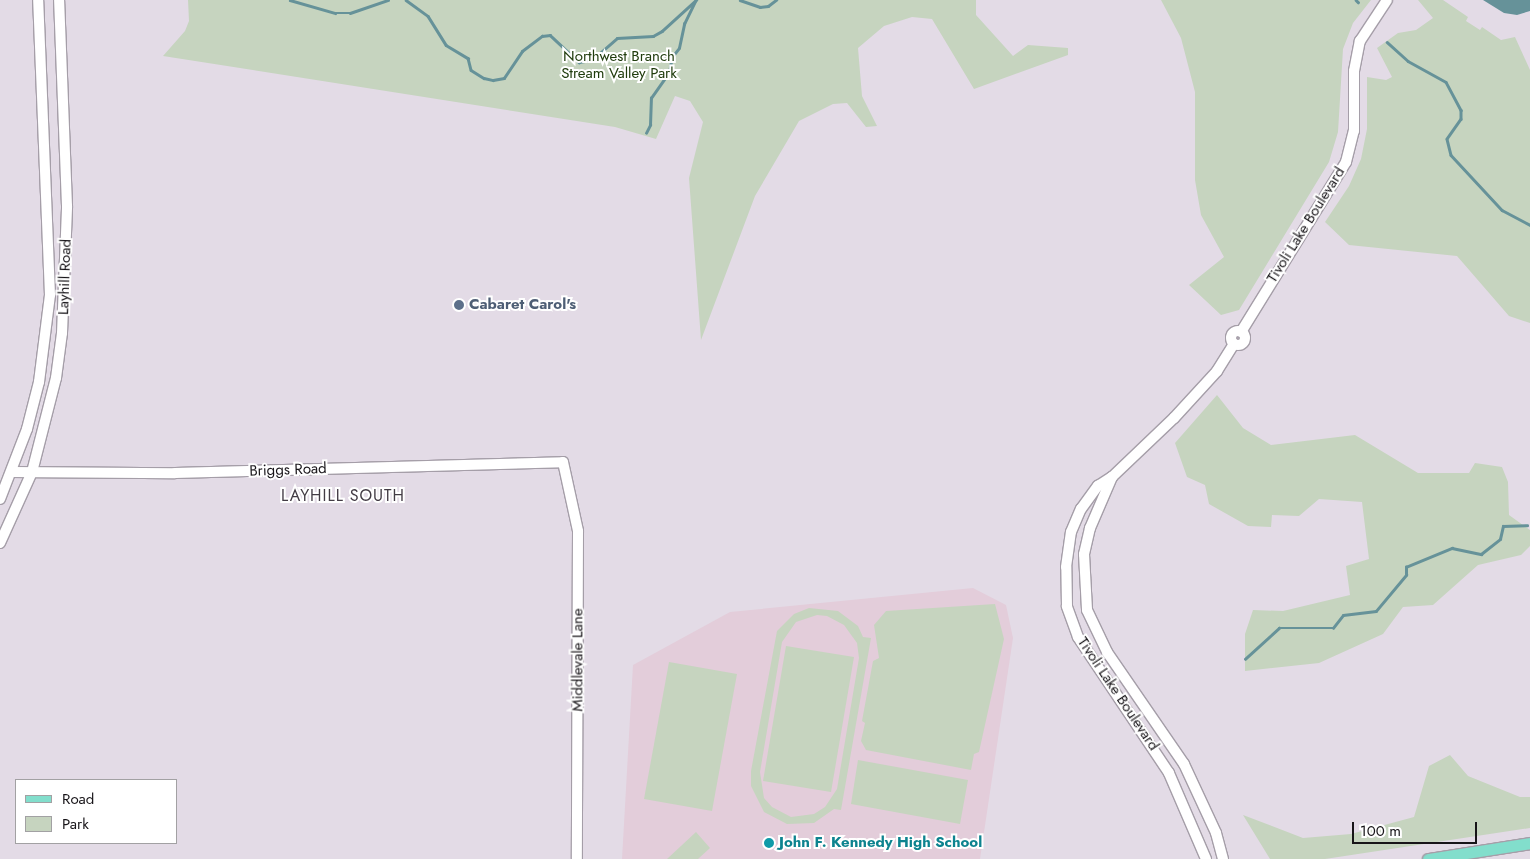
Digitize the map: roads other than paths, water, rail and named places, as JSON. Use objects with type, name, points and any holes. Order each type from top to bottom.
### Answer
[{"type":"main road","points":[[1428,859],[1530,843]]},
{"type":"street","name":"Layhill Road","points":[[0,499],[12,472],[39,382],[50,295],[38,0]]},
{"type":"street","name":"Layhill Road","points":[[0,543],[32,472],[56,378],[65,300],[67,206],[59,0]]},
{"type":"street","name":"Tivoli Lake Boulevard","points":[[1206,859],[1169,772],[1091,660],[1078,636],[1068,606],[1066,567],[1072,532],[1081,509],[1098,486],[1112,477],[1204,387],[1234,344],[1244,342],[1244,335],[1241,332],[1346,162],[1354,131],[1354,71],[1360,41],[1387,0]]},
{"type":"street","name":"Briggs Road","points":[[12,472],[175,473],[563,462]]},
{"type":"street","name":"Middlevale Lane","points":[[563,462],[578,531],[576,859]]},
{"type":"street","name":"Tivoli Lake Boulevard","points":[[1112,477],[1090,528],[1086,546],[1084,584],[1088,610],[1107,652],[1184,764],[1216,833],[1223,859]]},
{"type":"water","points":[[1483,0],[1530,0],[1530,11],[1517,15],[1504,13]]},
{"type":"waterway","points":[[290,0],[335,13],[350,13],[388,0]]},
{"type":"waterway","points":[[406,0],[428,16],[446,45],[468,58],[471,70],[484,78],[493,80],[504,78],[522,51],[542,36],[550,35],[579,62],[592,60],[617,38],[653,36],[662,31],[696,0]]},
{"type":"waterway","points":[[740,0],[760,7],[768,6],[776,0]]},
{"type":"waterway","points":[[646,133],[650,125],[651,98],[669,72],[672,57],[679,48],[684,24],[695,1]]},
{"type":"waterway","points":[[1387,42],[1408,61],[1446,82],[1461,110],[1461,119],[1447,139],[1451,155],[1502,210],[1530,225]]},
{"type":"waterway","points":[[1245,659],[1279,628],[1333,628],[1343,615],[1376,611],[1406,575],[1406,567],[1452,548],[1481,554],[1500,539],[1503,526],[1527,525]]},
{"type":"place","name":"Cabaret Carol's","points":[[459,305]]},
{"type":"place","name":"John F. Kennedy High School","points":[[769,843]]},
{"type":"district","name":"LAYHILL SOUTH","points":[[343,496]]},
{"type":"park label","name":"Northwest Branch Stream Valley Park","points":[[619,64]]}]
